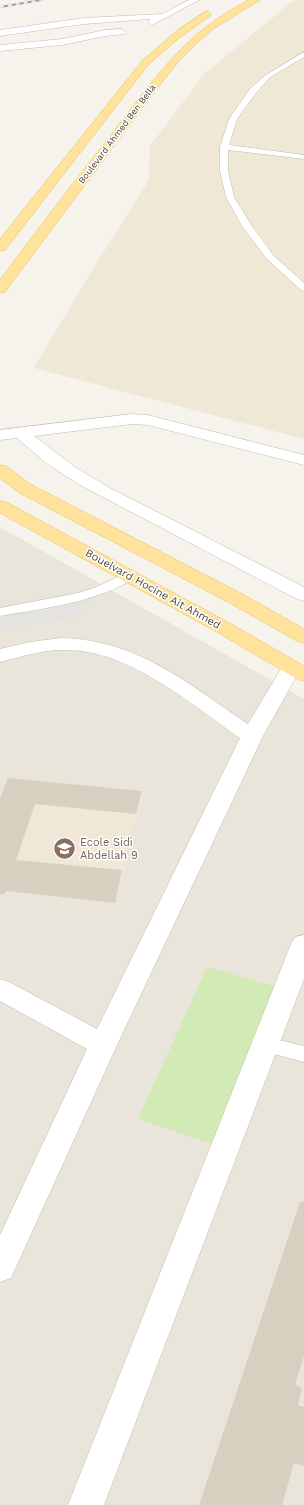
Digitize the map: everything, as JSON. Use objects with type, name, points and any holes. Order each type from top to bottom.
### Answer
[{"type":"main road","name":"Boulevard Ahmed Ben Bella","points":[[0,289],[38,236],[155,84],[186,48],[208,29],[230,14],[256,0]]},
{"type":"main road","name":"Boulevard Ahmed Ben Bella","points":[[0,247],[145,63],[187,27],[216,9]]},
{"type":"main road","points":[[0,470],[24,488],[237,599],[304,637]]},
{"type":"main road","name":"Bouelvard Hocine Ait Ahmed","points":[[0,506],[224,628],[298,672]]},
{"type":"street","points":[[146,25],[195,0]]},
{"type":"street","points":[[0,33],[80,22],[164,16]]},
{"type":"street","points":[[0,48],[62,42],[109,32],[133,32],[124,36]]},
{"type":"street","points":[[0,435],[112,420],[137,419],[156,422],[304,460]]},
{"type":"street","points":[[21,433],[38,450],[71,473],[304,595]]},
{"type":"street","points":[[0,656],[17,650],[52,644],[89,646],[121,654],[150,667],[252,736]]},
{"type":"street","points":[[0,1268],[103,1045],[252,736],[298,672]]},
{"type":"street","points":[[86,1505],[304,944]]},
{"type":"street","points":[[0,990],[103,1045]]},
{"type":"lane","points":[[304,54],[268,76],[253,91],[233,119],[224,147],[224,171],[230,197],[247,226],[270,257],[304,288]]},
{"type":"lane","points":[[288,63],[304,65]]},
{"type":"lane","points":[[224,147],[304,157]]},
{"type":"lane","points":[[0,612],[90,595],[117,584],[129,576]]},
{"type":"lane","points":[[266,1045],[304,1054]]},
{"type":"shaded area","points":[[304,0],[304,439],[34,368],[91,272],[149,180],[150,146],[205,73],[293,1]]},
{"type":"shaded area","points":[[0,527],[304,699],[304,1505],[0,1505]]},
{"type":"shaded area","points":[[88,589],[95,604],[79,606],[84,616],[0,631],[0,605]]},
{"type":"shaded area","name":"Ecole Sidi Abdellah 9","points":[[8,778],[144,791],[140,805],[135,805],[132,814],[136,814],[115,903],[0,891],[0,799]]},
{"type":"green space","points":[[207,967],[278,987],[215,1145],[138,1119]]},
{"type":"building","points":[[8,778],[142,791],[136,814],[35,804],[16,860],[122,870],[115,903],[6,891],[4,895],[0,894],[0,799]]},
{"type":"building","points":[[300,1202],[304,1202],[304,1356],[295,1385],[302,1388],[298,1405],[304,1407],[304,1466],[294,1463],[282,1505],[199,1505]]},
{"type":"railway","points":[[0,7],[41,0]]},
{"type":"place","name":"Ecole Sidi Abdellah 9","points":[[64,848]]}]
